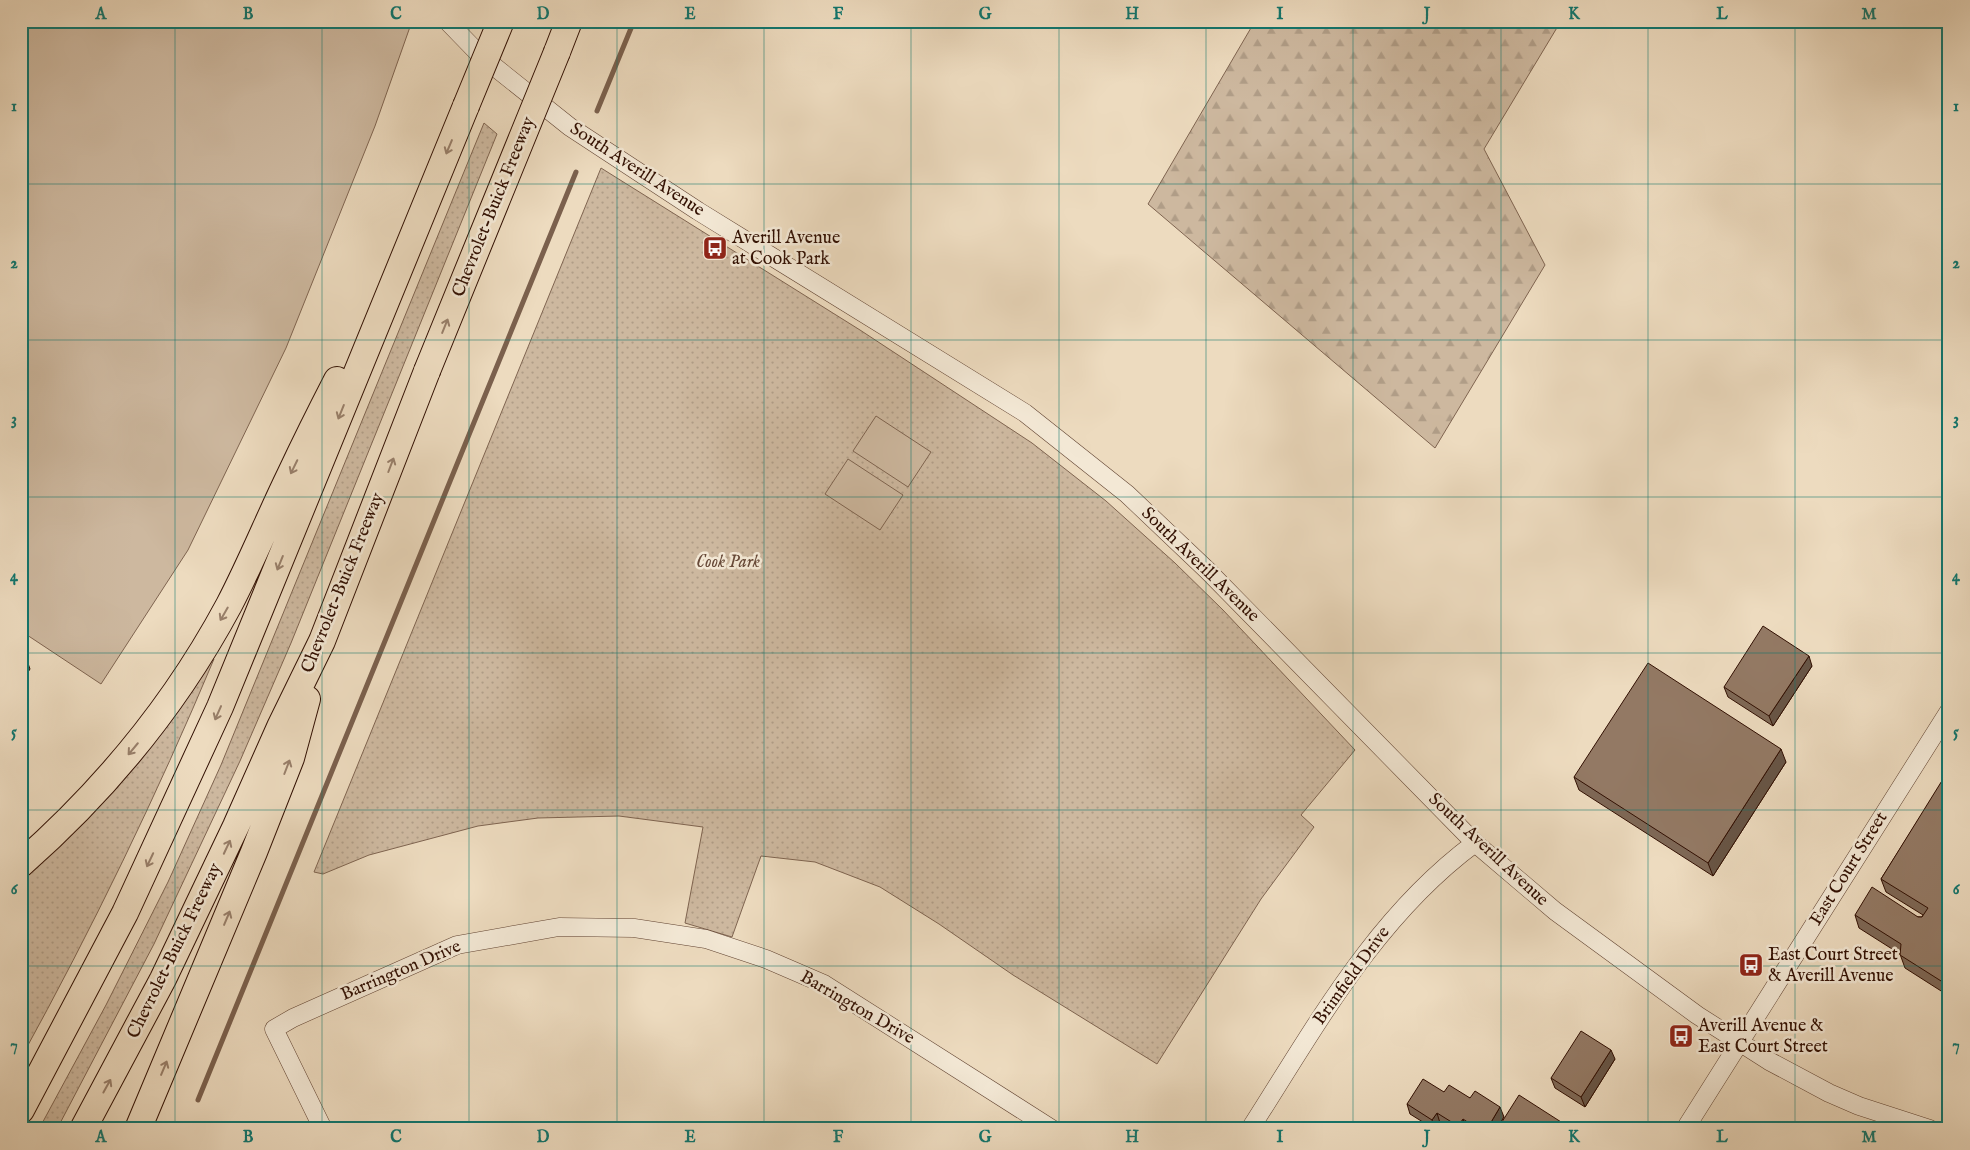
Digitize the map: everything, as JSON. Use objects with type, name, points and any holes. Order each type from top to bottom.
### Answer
[{"type":"highway","points":[[21,1110],[125,913],[220,707],[501,21]]},
{"type":"highway","name":"Chevrolet-Buick Freeway","points":[[83,1129],[167,971],[322,641],[427,371],[569,21]]},
{"type":"highway","points":[[21,864],[75,814],[123,761],[164,710],[200,654],[228,607],[289,476],[432,188]]},
{"type":"highway","points":[[138,1129],[254,852],[291,758],[322,641]]},
{"type":"street","name":"South Averill Avenue","points":[[447,21],[495,67],[578,133],[698,211],[1025,413],[1127,494],[1208,570],[1475,843],[1555,911],[1697,1015],[1793,1075],[1859,1106],[1930,1129]]},
{"type":"street","name":"East Court Street","points":[[1685,1129],[1949,711]]},
{"type":"street","name":"Brimfield Drive","points":[[1250,1129],[1344,981],[1382,932],[1415,894],[1446,864],[1475,843]]},
{"type":"street","name":"Barrington Drive","points":[[323,1129],[274,1029],[293,1018],[458,945],[559,927],[634,928],[706,939],[766,959],[824,984],[1052,1129]]},
{"type":"green space","points":[[21,21],[408,21],[411,24],[375,126],[286,348],[188,550],[101,684],[21,631]]},
{"type":"green space","points":[[1255,21],[1561,21],[1484,149],[1545,265],[1435,448],[1148,204]]},
{"type":"green space","points":[[484,123],[497,134],[291,643],[240,761],[154,944],[57,1129],[39,1129],[106,1005],[168,882],[221,765]]},
{"type":"green space","name":"Cook Park","points":[[601,168],[860,330],[1032,443],[1106,501],[1175,563],[1223,610],[1355,750],[1301,815],[1314,827],[1261,899],[1157,1064],[1013,975],[939,924],[880,887],[815,862],[761,856],[732,937],[685,923],[703,827],[619,816],[538,818],[478,826],[369,855],[323,874],[314,872]]},
{"type":"green space","points":[[876,416],[931,452],[908,487],[853,451]]},
{"type":"green space","points":[[848,459],[903,495],[880,530],[825,494]]},
{"type":"green space","points":[[210,657],[214,659],[147,811],[98,911],[21,1058],[21,878],[52,850]]},
{"type":"building","points":[[1763,626],[1809,656],[1769,716],[1724,687]]},
{"type":"building","points":[[21,653],[25,655],[21,662]]},
{"type":"building","points":[[1648,663],[1781,749],[1708,863],[1574,777]]},
{"type":"building","points":[[1948,771],[1949,986],[1900,955],[1901,944],[1855,915],[1872,887],[1918,917],[1922,917],[1928,908],[1881,879]]},
{"type":"building","points":[[1581,1031],[1611,1050],[1581,1097],[1551,1078]]},
{"type":"building","points":[[1423,1079],[1444,1092],[1449,1085],[1470,1098],[1475,1091],[1500,1107],[1487,1129],[1478,1129],[1463,1119],[1458,1126],[1437,1113],[1432,1120],[1407,1104]]},
{"type":"building","points":[[1519,1095],[1572,1129],[1506,1129],[1500,1125]]},
{"type":"waterway","points":[[597,111],[634,21]]},
{"type":"waterway","points":[[198,1100],[576,172]]},
{"type":"place","name":"Averill Avenue at Cook Park","points":[[715,248]]},
{"type":"place","name":"East Court Street & Averill Avenue","points":[[1751,965]]},
{"type":"place","name":"Averill Avenue & East Court Street","points":[[1681,1036]]}]
